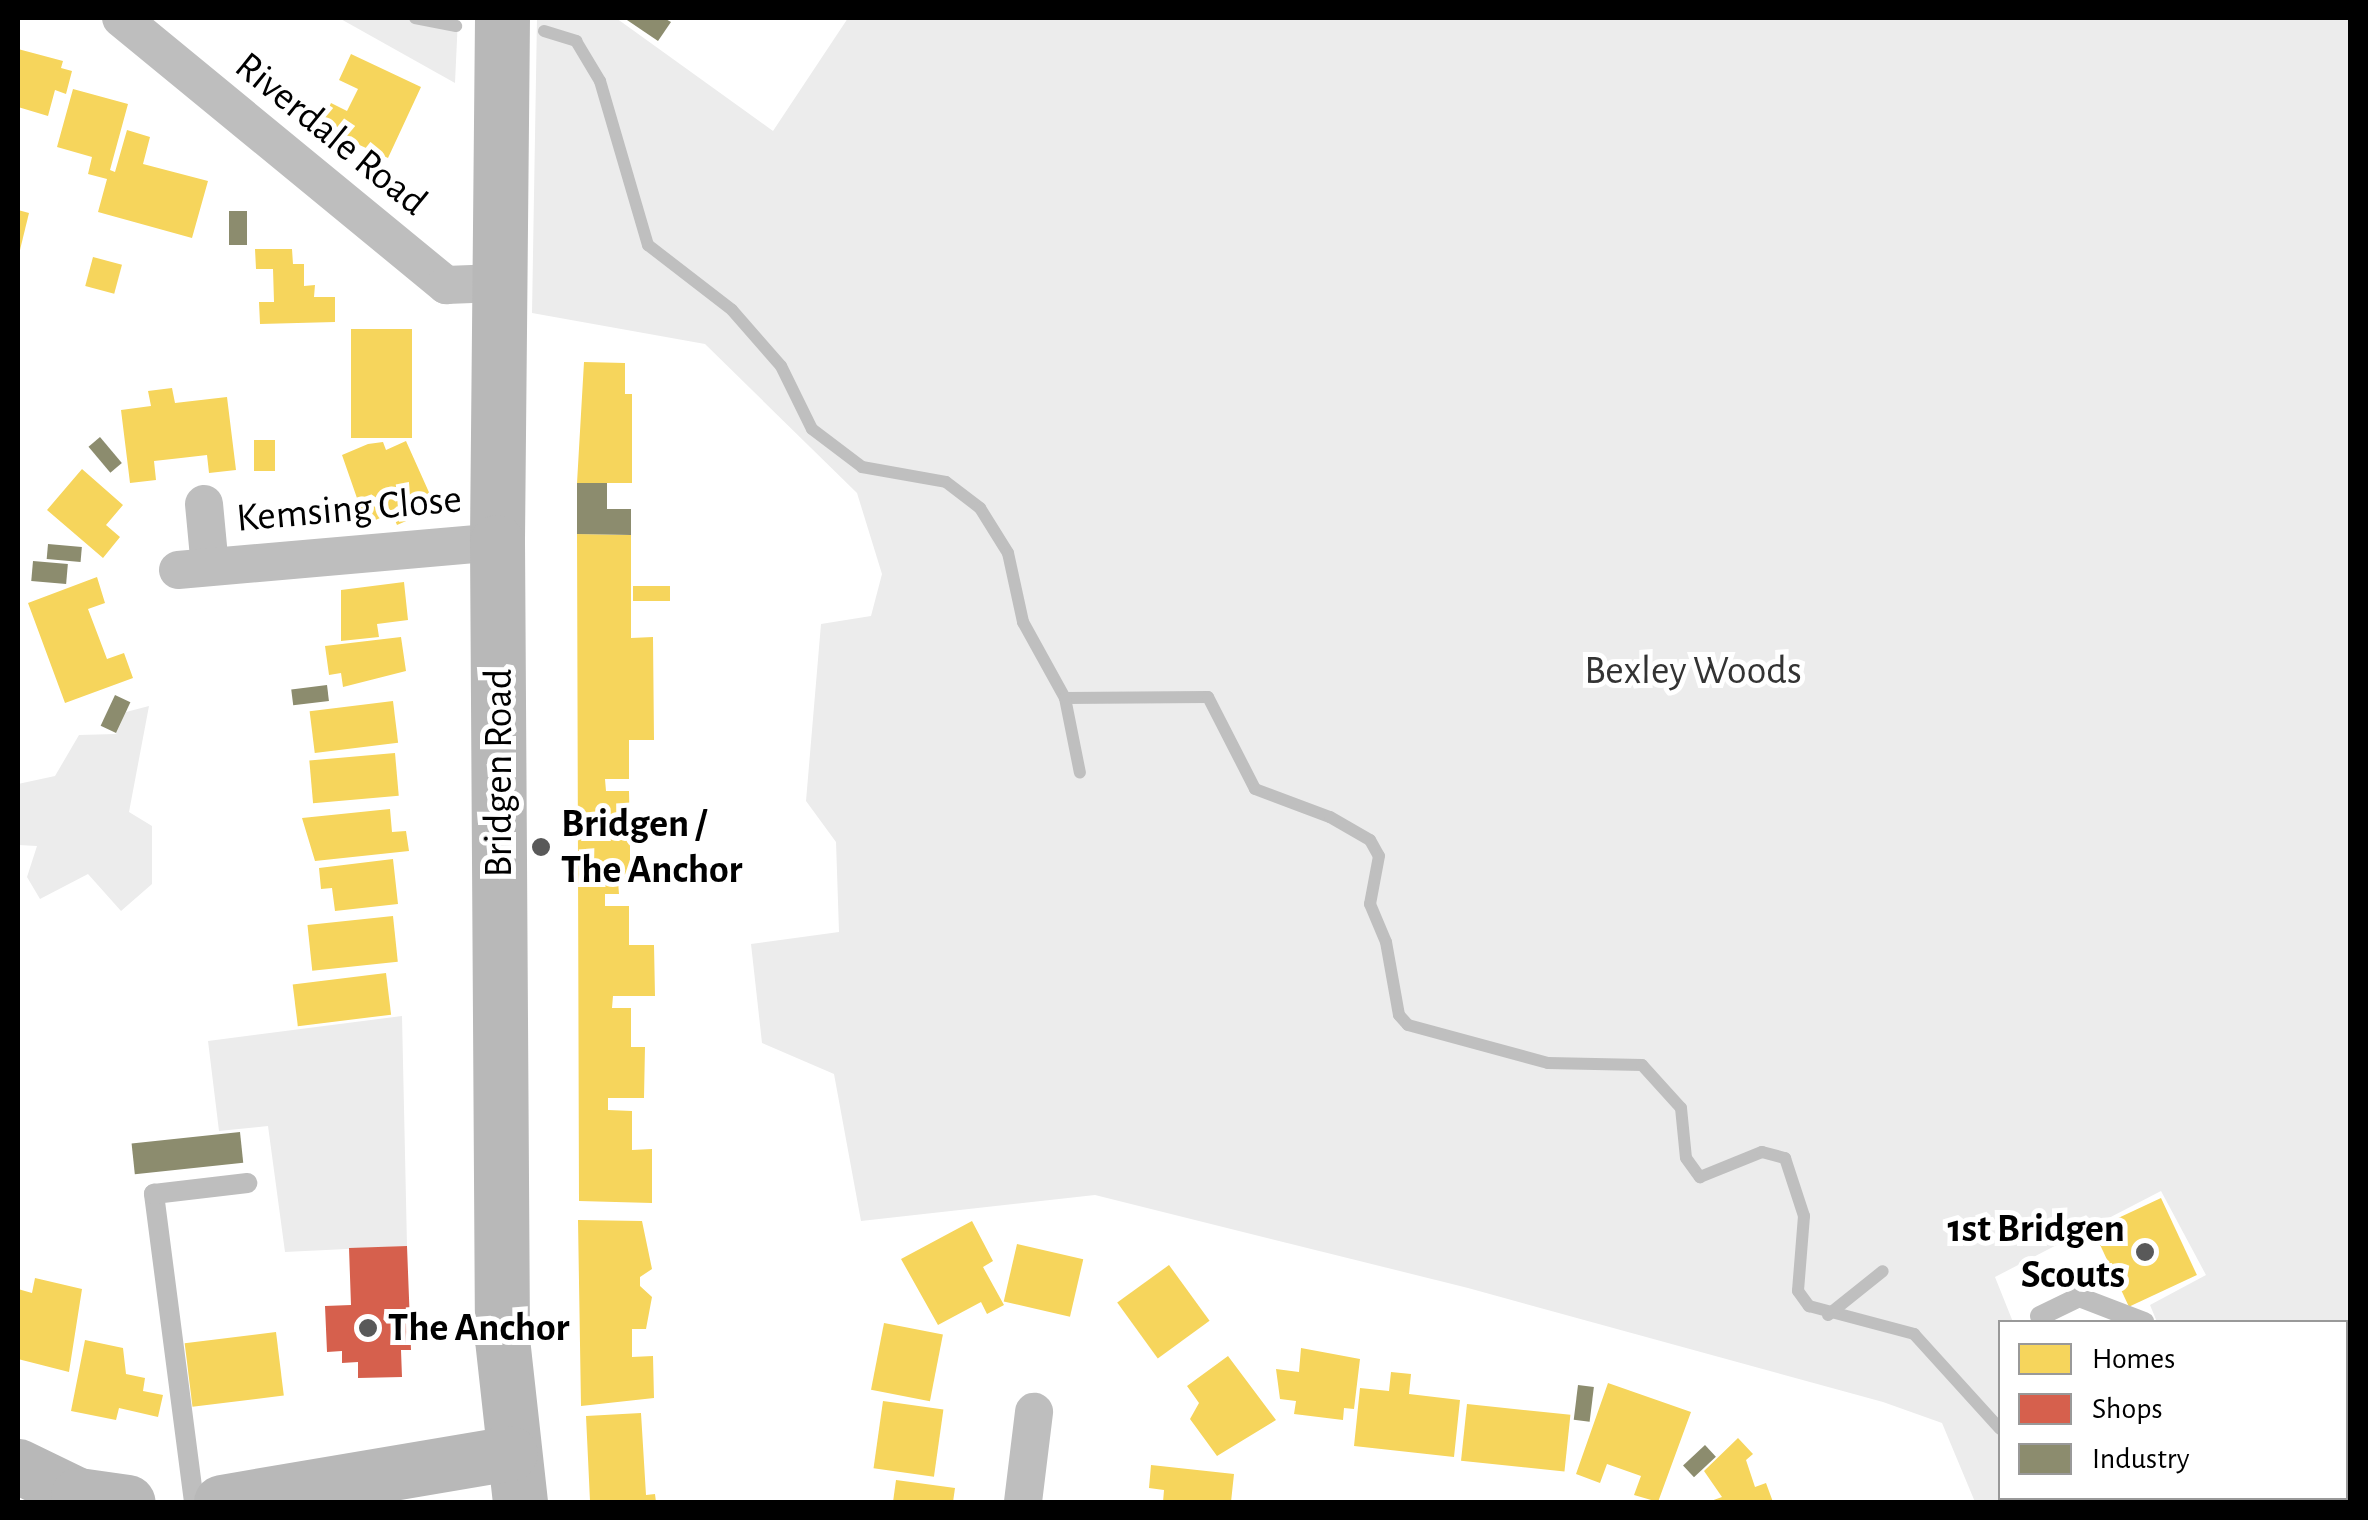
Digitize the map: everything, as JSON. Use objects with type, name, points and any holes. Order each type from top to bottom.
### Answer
[{"type":"main road","name":"Bridgen Road","points":[[502,30],[496,542],[502,1339],[515,1478]]},
{"type":"main road","points":[[222,1502],[515,1478]]},
{"type":"main road","points":[[27,1482],[128,1502]]},
{"type":"street","name":"Riverdale Road","points":[[121,18],[446,285],[498,283]]},
{"type":"street","name":"Kemsing Close","points":[[204,504],[194,568],[496,542]]},
{"type":"street","points":[[1024,1502],[1034,1412]]},
{"type":"lane","points":[[194,1502],[154,1194],[246,1184]]},
{"type":"lane","points":[[2040,1316],[2078,1297],[2139,1320]]},
{"type":"green space","points":[[339,18],[458,18],[455,83]]},
{"type":"green space","name":"Bexley Woods","points":[[537,18],[616,18],[773,131],[848,18],[2350,18],[2350,1399],[2348,1320],[2156,1320],[2150,1305],[2206,1275],[2161,1191],[1995,1277],[2012,1320],[1998,1320],[1998,1500],[2086,1502],[1975,1502],[1942,1423],[1883,1402],[1468,1288],[1095,1195],[861,1221],[834,1074],[762,1043],[751,944],[839,932],[836,842],[806,801],[821,624],[871,616],[882,574],[857,493],[705,344],[532,313]]},
{"type":"green space","points":[[149,706],[129,812],[152,826],[152,884],[121,911],[88,874],[40,899],[27,877],[37,846],[18,845],[18,784],[55,776],[79,735],[116,734],[126,712]]},
{"type":"green space","points":[[402,1016],[407,1246],[285,1252],[268,1126],[219,1131],[208,1041]]},
{"type":"building: Homes","points":[[18,49],[63,61],[61,68],[72,71],[66,94],[55,90],[48,116],[18,107]]},
{"type":"building: Homes","points":[[351,54],[421,87],[388,158],[320,127],[331,103],[347,111],[358,89],[339,80]]},
{"type":"building: Homes","points":[[73,89],[128,104],[110,170],[115,172],[127,130],[150,137],[143,164],[208,181],[192,238],[98,212],[107,179],[88,174],[92,157],[57,147]]},
{"type":"building: Homes","points":[[18,210],[29,213],[19,254],[18,254]]},
{"type":"building: Homes","points":[[255,249],[292,249],[293,264],[304,264],[304,286],[315,285],[314,297],[335,297],[335,322],[260,324],[259,302],[274,302],[273,269],[256,269]]},
{"type":"building: Homes","points":[[93,257],[122,265],[114,294],[85,286]]},
{"type":"building: Homes","points":[[351,329],[412,329],[412,438],[351,438]]},
{"type":"building: Homes","points":[[584,362],[625,363],[625,394],[632,394],[632,483],[577,483]]},
{"type":"building: Homes","points":[[172,388],[175,403],[227,397],[236,470],[209,473],[207,455],[154,461],[156,480],[130,483],[121,410],[151,406],[148,391]]},
{"type":"building: Homes","points":[[254,440],[275,440],[275,471],[254,471]]},
{"type":"building: Homes","points":[[406,441],[436,508],[397,525],[392,513],[366,524],[342,455],[368,444],[383,442],[386,450]]},
{"type":"building: Homes","points":[[82,469],[123,505],[106,525],[120,537],[103,558],[47,510]]},
{"type":"building: Homes","points":[[577,534],[631,535],[631,638],[653,637],[654,740],[629,740],[629,779],[605,779],[606,791],[629,791],[630,881],[618,881],[619,894],[605,894],[605,906],[629,906],[629,945],[654,945],[655,996],[613,996],[612,1008],[631,1008],[631,1047],[645,1047],[644,1098],[608,1098],[608,1110],[632,1111],[632,1150],[652,1149],[652,1203],[579,1201]]},
{"type":"building: Homes","points":[[97,577],[105,603],[88,609],[107,659],[124,653],[133,678],[65,703],[28,603]]},
{"type":"building: Homes","points":[[404,582],[408,620],[377,624],[379,637],[341,641],[341,590]]},
{"type":"building: Homes","points":[[633,586],[670,586],[670,601],[633,601]]},
{"type":"building: Homes","points":[[401,637],[406,671],[343,687],[341,673],[329,675],[325,646]]},
{"type":"building: Homes","points":[[393,701],[398,743],[315,753],[310,711]]},
{"type":"building: Homes","points":[[395,753],[399,796],[313,803],[309,760]]},
{"type":"building: Homes","points":[[390,809],[392,832],[406,831],[409,851],[315,861],[302,818]]},
{"type":"building: Homes","points":[[393,859],[398,904],[335,911],[332,888],[321,889],[319,868]]},
{"type":"building: Homes","points":[[393,916],[398,962],[312,971],[307,925]]},
{"type":"building: Homes","points":[[386,973],[391,1015],[298,1026],[293,984]]},
{"type":"building: Homes","name":"1st Bridgen Scouts","points":[[2161,1198],[2197,1275],[2129,1307],[2093,1230]]},
{"type":"building: Homes","points":[[578,1220],[642,1221],[652,1269],[640,1277],[640,1286],[652,1297],[646,1329],[632,1329],[632,1357],[653,1356],[654,1398],[581,1406]]},
{"type":"building: Homes","points":[[972,1221],[993,1261],[983,1267],[1004,1305],[987,1314],[981,1302],[938,1325],[901,1259]]},
{"type":"building: Homes","points":[[1017,1244],[1083,1259],[1070,1317],[1004,1301]]},
{"type":"building: Homes","points":[[1169,1265],[1210,1321],[1158,1358],[1117,1303]]},
{"type":"building: Homes","points":[[35,1278],[82,1289],[69,1372],[18,1359],[18,1289],[32,1293]]},
{"type":"building: Homes","points":[[884,1323],[943,1334],[930,1401],[871,1390]]},
{"type":"building: Homes","points":[[276,1332],[284,1396],[192,1407],[185,1343]]},
{"type":"building: Homes","points":[[85,1340],[123,1348],[126,1374],[145,1378],[143,1391],[163,1395],[158,1417],[119,1408],[116,1420],[71,1411]]},
{"type":"building: Homes","points":[[1301,1348],[1360,1359],[1354,1409],[1344,1408],[1343,1420],[1294,1414],[1296,1401],[1280,1399],[1276,1369],[1299,1372]]},
{"type":"building: Homes","points":[[1228,1356],[1276,1420],[1217,1456],[1190,1419],[1199,1403],[1187,1386]]},
{"type":"building: Homes","points":[[1391,1372],[1411,1374],[1409,1394],[1460,1400],[1454,1457],[1354,1446],[1360,1388],[1389,1391]]},
{"type":"building: Homes","points":[[1608,1383],[1691,1412],[1658,1502],[1634,1495],[1641,1476],[1607,1464],[1600,1483],[1576,1474]]},
{"type":"building: Homes","points":[[883,1401],[943,1409],[934,1477],[874,1468]]},
{"type":"building: Homes","points":[[1467,1404],[1570,1415],[1564,1472],[1461,1461]]},
{"type":"building: Homes","points":[[641,1413],[646,1495],[655,1494],[656,1502],[590,1501],[586,1416]]},
{"type":"building: Homes","points":[[1738,1438],[1753,1454],[1746,1460],[1755,1487],[1766,1483],[1773,1502],[1708,1502],[1722,1497],[1704,1471]]},
{"type":"building: Homes","points":[[1151,1465],[1234,1474],[1231,1502],[1163,1502],[1164,1490],[1149,1488]]},
{"type":"building: Homes","points":[[896,1480],[955,1488],[953,1502],[893,1502]]},
{"type":"building: Shops","name":"The Anchor","points":[[407,1246],[411,1350],[401,1350],[402,1377],[358,1378],[358,1362],[342,1363],[342,1351],[327,1352],[325,1306],[351,1305],[349,1248]]},
{"type":"building: Industry","points":[[624,18],[664,18],[671,22],[658,41]]},
{"type":"building: Industry","points":[[229,211],[247,211],[247,245],[229,245]]},
{"type":"building: Industry","points":[[100,437],[122,463],[110,473],[89,447]]},
{"type":"building: Industry","points":[[577,483],[607,483],[607,509],[631,509],[631,535],[577,534]]},
{"type":"building: Industry","points":[[48,544],[82,547],[81,562],[47,559]]},
{"type":"building: Industry","points":[[33,561],[68,564],[66,584],[31,581]]},
{"type":"building: Industry","points":[[327,685],[329,701],[293,705],[291,689]]},
{"type":"building: Industry","points":[[115,695],[130,702],[116,733],[101,726]]},
{"type":"building: Industry","points":[[240,1132],[243,1163],[135,1174],[132,1143]]},
{"type":"building: Industry","points":[[1578,1385],[1594,1387],[1590,1422],[1574,1420]]},
{"type":"building: Industry","points":[[1705,1445],[1716,1457],[1694,1477],[1683,1465]]},
{"type":"waterway","points":[[415,18],[456,26]]},
{"type":"waterway","points":[[544,31],[576,41],[600,81],[648,245],[732,310],[781,366],[812,429],[862,467],[946,482],[980,508],[1008,553],[1023,622],[1065,698],[1208,697],[1255,789],[1330,817],[1370,840],[1379,856],[1370,904],[1386,942],[1399,1015],[1408,1025],[1548,1063],[1642,1065],[1681,1108],[1686,1158],[1700,1177],[1762,1152],[1785,1158],[1804,1216],[1798,1291],[1809,1306],[1914,1334],[1998,1427]]},
{"type":"waterway","points":[[1065,698],[1080,773]]},
{"type":"waterway","points":[[1828,1315],[1883,1271]]},
{"type":"place","name":"Bridgen / The Anchor","points":[[541,847]]},
{"type":"place","name":"1st Bridgen Scouts","points":[[2145,1252]]},
{"type":"place","name":"The Anchor","points":[[368,1328]]}]
